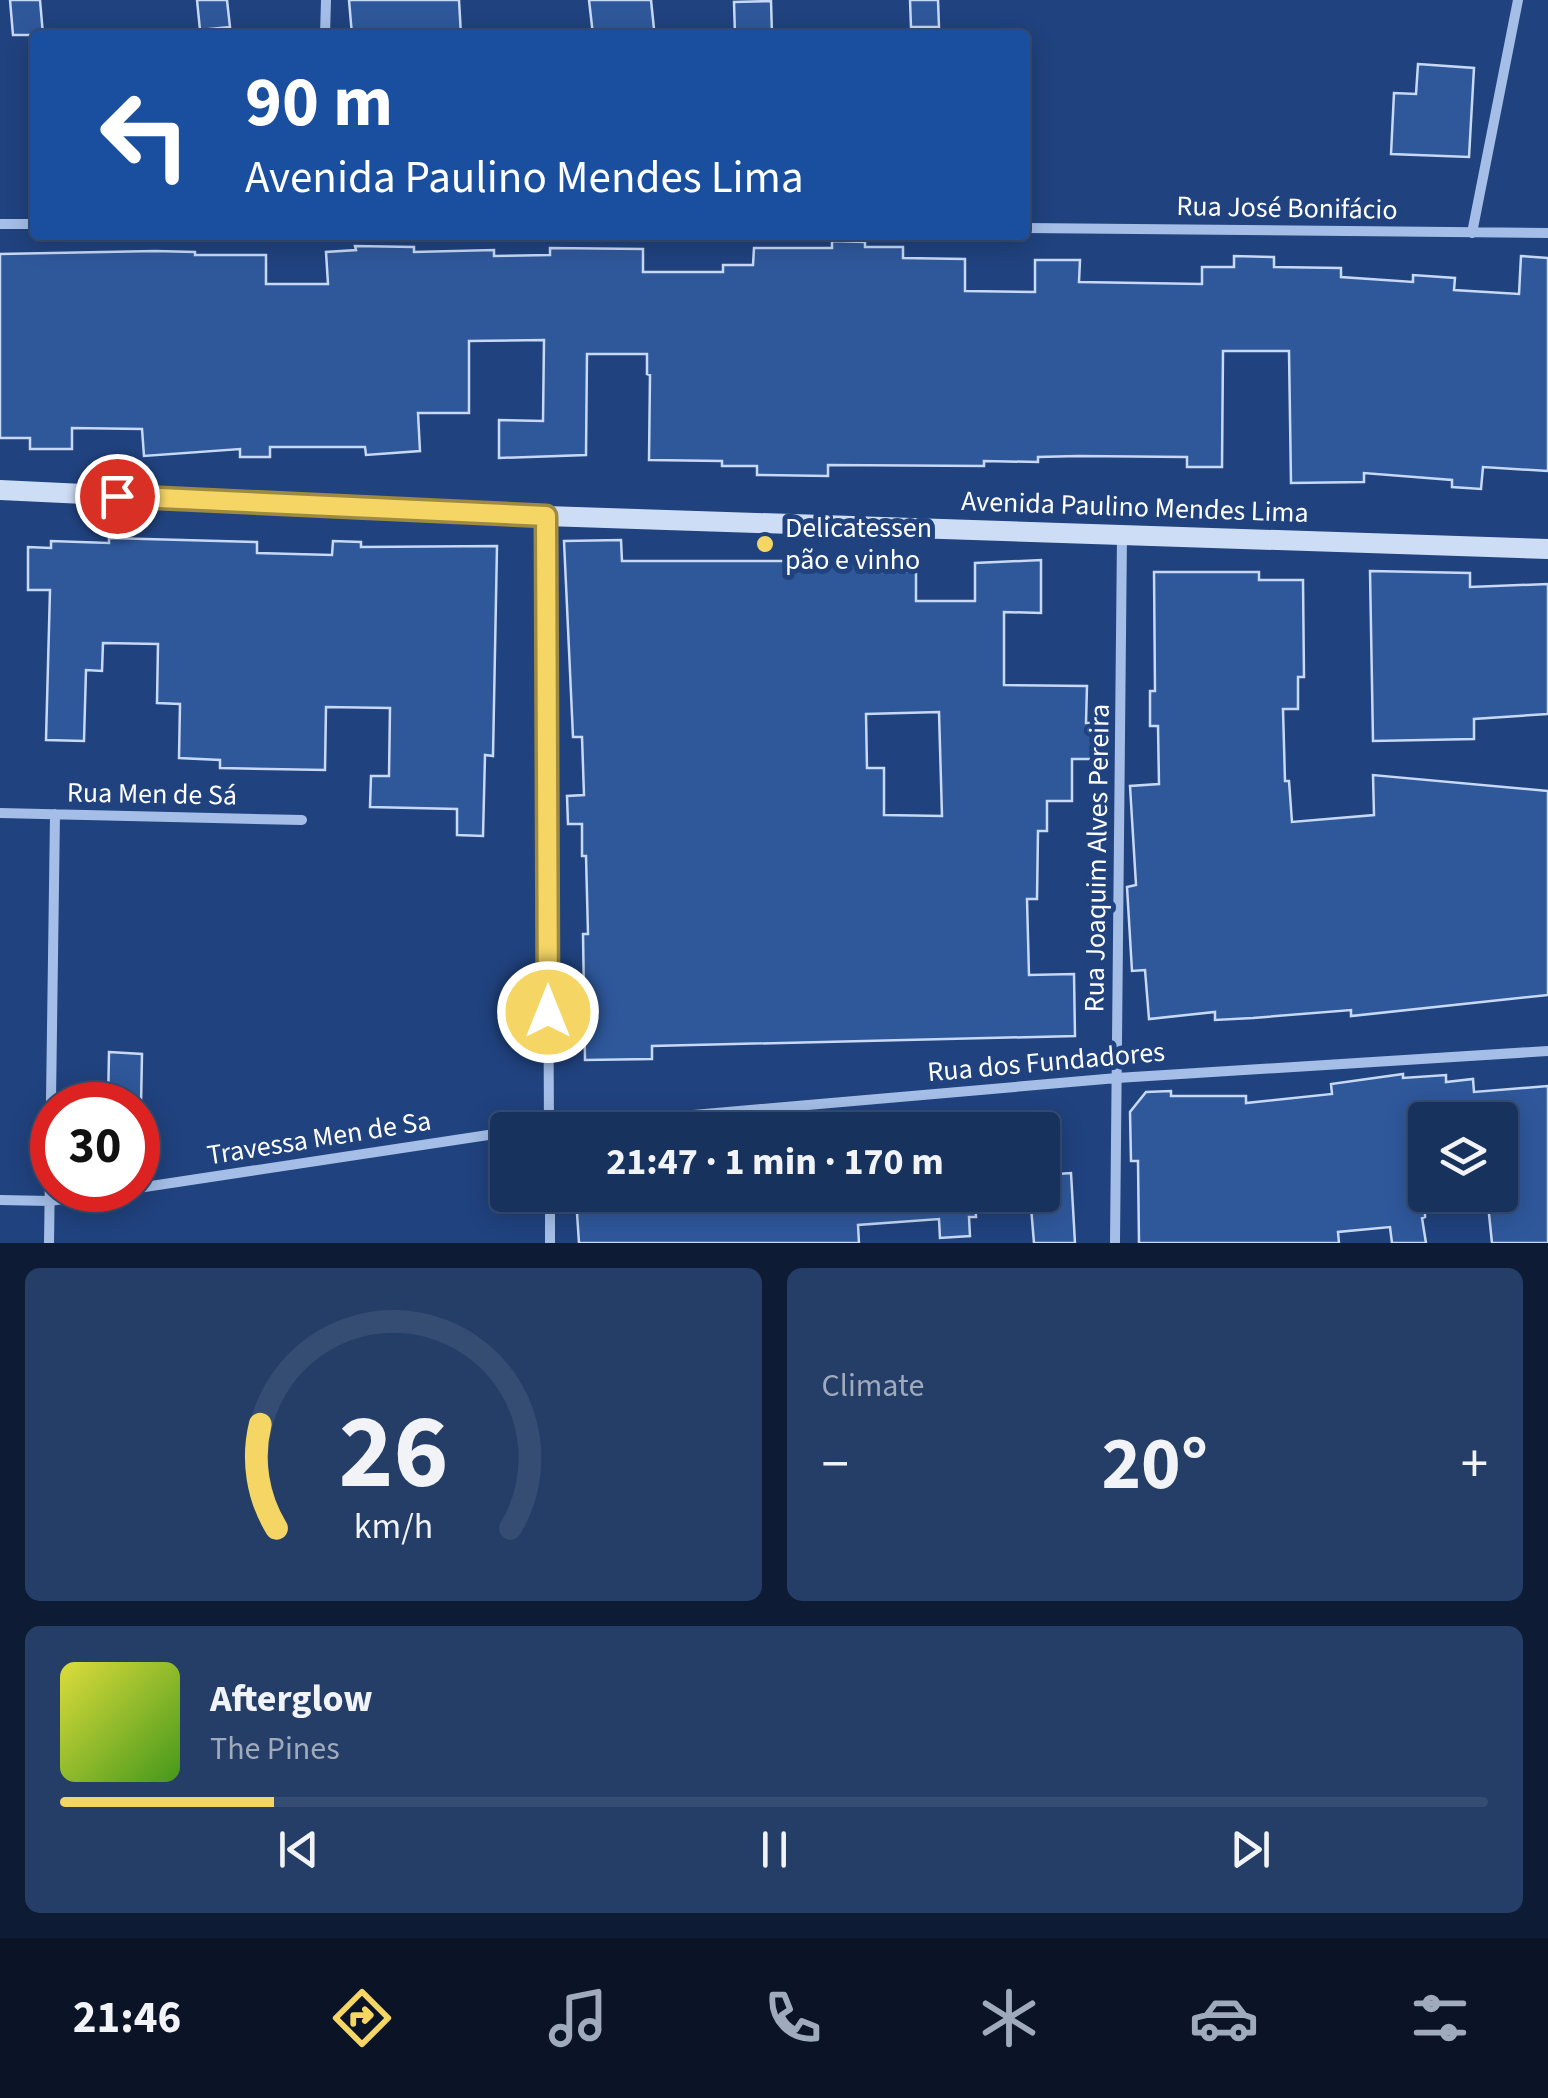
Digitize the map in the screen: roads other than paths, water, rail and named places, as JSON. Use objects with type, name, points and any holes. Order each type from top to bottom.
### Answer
[{"type":"main road","name":"Avenida Paulino Mendes Lima","points":[[0,490],[546,516],[1548,548]]},
{"type":"street","points":[[325,30],[326,0]]},
{"type":"street","points":[[1472,233],[1518,0]]},
{"type":"street","points":[[0,224],[30,224]]},
{"type":"street","name":"Rua José Bonifácio","points":[[1030,228],[1548,233]]},
{"type":"street","points":[[546,516],[549,1112]]},
{"type":"street","name":"Rua Joaquim Alves Pereira","points":[[1115,1243],[1122,533]]},
{"type":"street","name":"Rua Men de Sá","points":[[0,813],[302,820]]},
{"type":"street","points":[[51,1082],[54,814]]},
{"type":"street","name":"Rua dos Fundadores","points":[[731,1112],[1117,1078],[1548,1051]]},
{"type":"street","name":"Travessa Men de Sa","points":[[160,1185],[490,1135]]},
{"type":"street","points":[[0,1200],[30,1201]]},
{"type":"street","points":[[49,1243],[50,1212]]},
{"type":"street","points":[[550,1212],[550,1243]]},
{"type":"place","name":"Delicatessen pão e vinho","points":[[765,544]]}]
